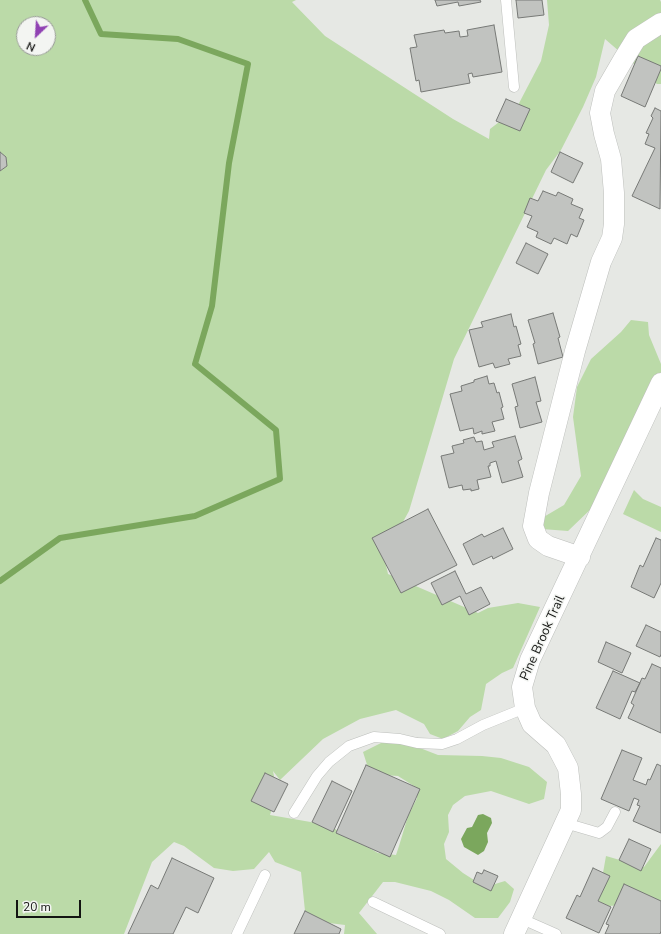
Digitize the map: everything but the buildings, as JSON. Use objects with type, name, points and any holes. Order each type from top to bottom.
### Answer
[{"type":"street","points":[[580,557],[548,546],[538,539],[533,526],[539,493],[575,351],[601,262],[612,238],[614,224],[614,193],[610,159],[600,113],[605,91],[622,60],[636,39],[661,23]]},
{"type":"street","name":"Pine Brook Trail","points":[[518,926],[571,810],[568,768],[556,745],[532,724],[525,708],[522,687],[530,660],[661,383]]},
{"type":"lane","points":[[506,0],[514,87]]},
{"type":"lane","points":[[294,813],[317,776],[329,762],[349,746],[374,737],[400,739],[417,743],[442,744],[457,739],[483,725],[525,708]]},
{"type":"lane","points":[[565,823],[599,833],[607,827],[615,812]]},
{"type":"lane","points":[[237,934],[265,875]]},
{"type":"lane","points":[[373,902],[440,934]]},
{"type":"lane","points":[[518,926],[556,934]]},
{"type":"shaded area","points":[[0,0],[296,0],[292,2],[325,36],[453,119],[489,139],[490,129],[516,109],[541,61],[549,25],[547,0],[660,0],[661,84],[657,84],[605,39],[596,77],[583,107],[561,150],[546,170],[454,359],[409,511],[384,556],[388,574],[478,613],[488,608],[518,603],[540,607],[513,668],[502,673],[486,684],[481,710],[470,717],[458,731],[443,739],[430,734],[424,724],[396,710],[360,719],[323,739],[280,780],[273,771],[277,792],[270,815],[328,825],[378,853],[396,855],[408,816],[417,798],[417,788],[398,776],[370,774],[363,752],[385,741],[407,743],[438,755],[501,758],[529,767],[547,782],[544,799],[529,804],[491,791],[465,796],[453,805],[448,815],[449,832],[444,844],[446,859],[463,873],[485,887],[505,881],[514,889],[510,902],[498,918],[475,918],[449,900],[431,891],[395,882],[383,882],[359,913],[377,934],[344,934],[345,925],[329,923],[305,911],[301,872],[275,862],[269,852],[254,869],[233,871],[214,868],[184,846],[174,842],[152,862],[124,934],[0,934]]},
{"type":"shaded area","points":[[631,320],[648,322],[649,335],[661,364],[661,372],[594,506],[568,531],[542,529],[542,518],[564,505],[581,476],[573,417],[577,387],[591,359],[621,332]]},
{"type":"shaded area","points":[[634,490],[643,499],[661,507],[661,532],[623,514]]},
{"type":"shaded area","points":[[483,814],[491,818],[492,823],[487,833],[488,842],[484,851],[478,855],[464,847],[461,839],[467,828],[472,827],[478,815]]},
{"type":"shaded area","points":[[661,844],[661,902],[609,906],[598,901],[606,856],[644,867]]},
{"type":"waterway","points":[[0,581],[60,538],[195,516],[280,479],[276,430],[195,364],[212,306],[229,163],[248,64],[178,39],[101,34],[85,0]]}]
